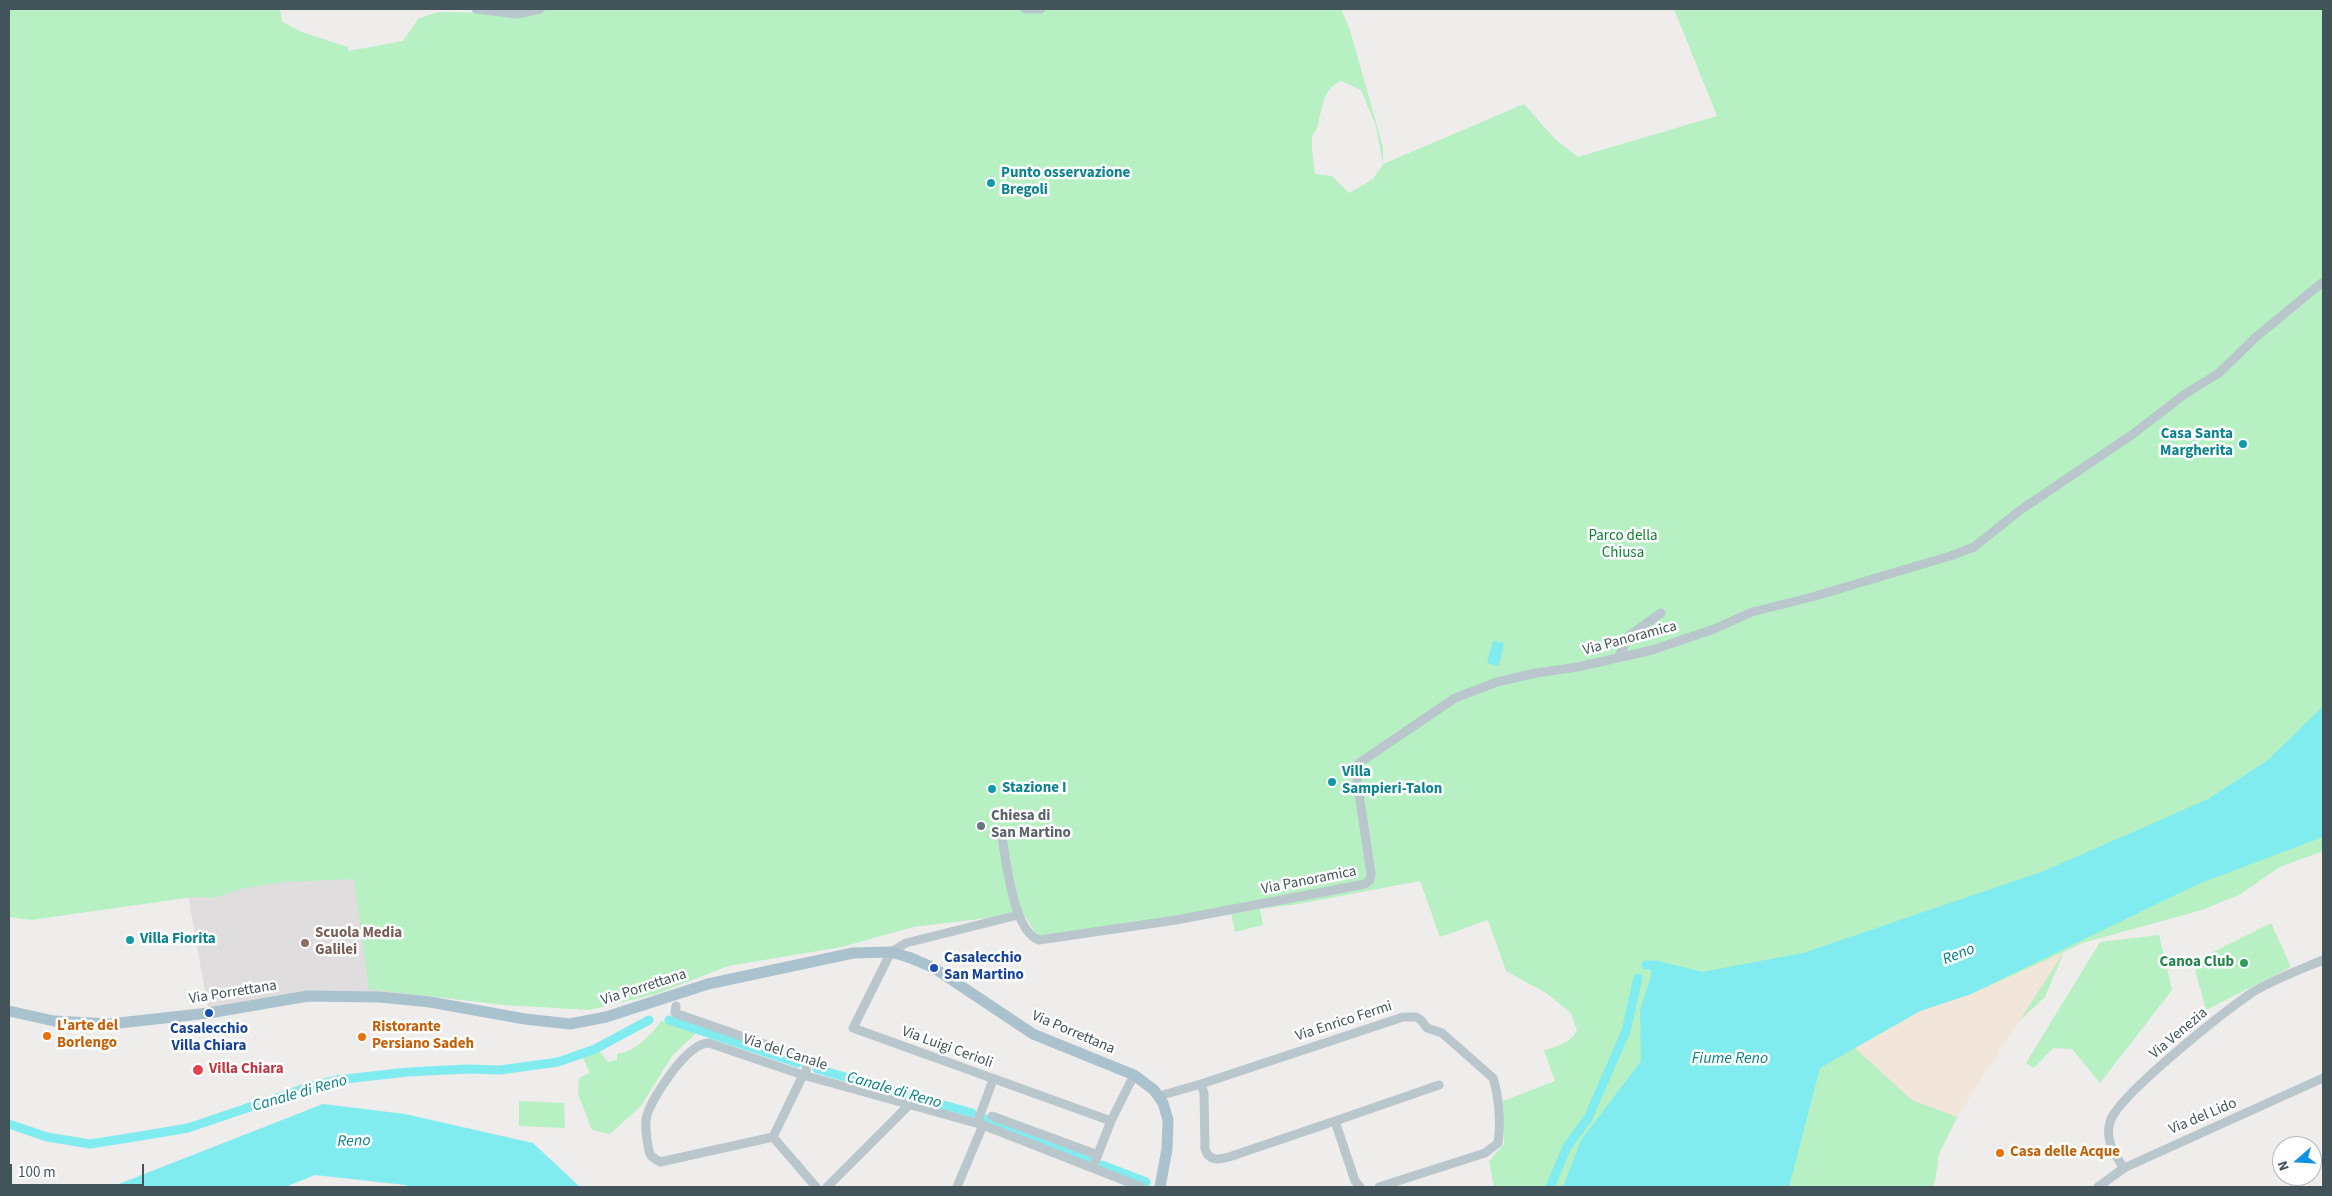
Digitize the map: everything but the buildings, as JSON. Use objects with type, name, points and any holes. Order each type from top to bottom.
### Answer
[{"type":"main road","name":"Via Porrettana","points":[[9,1011],[54,1021],[110,1024],[209,1013],[308,996],[379,997],[430,1002],[534,1021],[570,1024],[606,1017],[708,984],[853,953],[891,952],[934,968],[1033,1034],[1134,1075],[1148,1084],[1159,1096],[1167,1113],[1168,1132],[1160,1187]]},
{"type":"street","points":[[476,9],[518,14],[540,9]]},
{"type":"street","points":[[1025,9],[1041,9]]},
{"type":"street","name":"Via Panoramica","points":[[1018,915],[1033,938],[1043,940],[1176,920],[1367,883],[1370,874],[1356,772],[1359,763],[1455,698],[1497,682],[1536,673],[1578,667],[1652,650],[1714,629],[1752,612],[1812,597],[1950,556],[1974,547],[2020,511],[2133,434],[2185,394],[2220,373],[2256,337],[2323,282]]},
{"type":"street","points":[[1618,658],[1629,636],[1661,612]]},
{"type":"street","points":[[891,952],[906,943],[936,934],[1018,915],[1001,831]]},
{"type":"street","name":"Via Luigi Cerioli","points":[[891,952],[854,1028],[993,1080],[1111,1121]]},
{"type":"street","name":"Via Venezia","points":[[2124,1168],[2112,1149],[2108,1136],[2110,1120],[2124,1102],[2176,1051],[2252,993],[2323,960]]},
{"type":"street","points":[[676,1006],[676,1013],[807,1059],[805,1075],[773,1137],[816,1187]]},
{"type":"street","name":"Via Enrico Fermi","points":[[1159,1096],[1201,1084],[1403,1017],[1416,1017],[1427,1028],[1442,1033],[1492,1078],[1496,1093],[1498,1139],[1496,1146],[1491,1150],[1379,1187]]},
{"type":"street","name":"Via del Canale","points":[[773,1137],[664,1162],[656,1160],[649,1151],[648,1115],[680,1061],[699,1044],[709,1043],[805,1075],[980,1124],[1141,1187]]},
{"type":"street","points":[[1093,1167],[1111,1121],[1134,1075]]},
{"type":"street","name":"Via del Lido","points":[[2098,1187],[2124,1168],[2323,1078]]},
{"type":"street","points":[[957,1187],[980,1124],[993,1080]]},
{"type":"street","points":[[1201,1084],[1204,1093],[1206,1153],[1214,1159],[1229,1157],[1440,1084]]},
{"type":"street","points":[[827,1187],[910,1104]]},
{"type":"street","points":[[992,1116],[1098,1154]]},
{"type":"street","points":[[1335,1121],[1355,1181],[1360,1187]]},
{"type":"shaded area","name":"Scuola Media Galilei","points":[[395,840],[423,1001],[308,996],[209,1013],[187,890]]},
{"type":"green space","name":"Parco della Chiusa","points":[[9,9],[280,9],[282,22],[302,32],[348,47],[348,51],[403,41],[418,19],[438,12],[520,13],[520,9],[1341,9],[1350,30],[1383,147],[1383,164],[1524,104],[1555,139],[1578,157],[1717,116],[1674,9],[2323,9],[2323,851],[2280,867],[2239,895],[2202,910],[2082,943],[2064,952],[2045,997],[1993,1045],[1939,1154],[1935,1181],[1932,1187],[1494,1187],[1489,1161],[1504,1144],[1503,1101],[1555,1081],[1544,1050],[1567,1041],[1577,1030],[1571,1013],[1546,993],[1506,971],[1488,920],[1440,937],[1420,881],[1298,904],[1260,909],[1263,925],[1235,932],[1231,913],[1038,938],[1026,917],[1020,914],[913,927],[842,947],[728,966],[656,994],[589,1010],[504,1005],[369,989],[354,879],[283,882],[240,889],[217,897],[193,897],[31,920],[9,917]],"holes":[[[1341,81],[1361,90],[1376,126],[1383,164],[1373,179],[1349,193],[1332,176],[1315,174],[1312,137],[1317,128],[1326,95],[1334,85]]]},
{"type":"green space","name":"Canoa Club","points":[[2271,923],[2291,967],[2206,1010],[2195,970],[2201,958]]},
{"type":"green space","points":[[2159,935],[2172,990],[2100,1083],[2072,1049],[2053,1048],[2034,1068],[2026,1063],[2100,942]]},
{"type":"green space","points":[[661,1021],[696,1033],[672,1056],[641,1106],[610,1134],[592,1130],[578,1094],[579,1078],[590,1073],[583,1058],[599,1050],[608,1062],[617,1060],[617,1054],[636,1047],[653,1032]]},
{"type":"green space","points":[[519,1101],[564,1103],[565,1128],[519,1126]]},
{"type":"sand","points":[[2064,952],[1957,1117],[1912,1100],[1855,1048],[1920,1011],[1971,994]]},
{"type":"water","points":[[1493,641],[1504,643],[1499,666],[1487,663]]},
{"type":"water","name":"Fiume Reno","points":[[2323,706],[2323,837],[2198,884],[1971,994],[1920,1011],[1820,1068],[1789,1187],[1563,1187],[1581,1140],[1641,1061],[1640,1009],[1651,976],[1651,965],[1655,960],[1702,972],[1803,953],[2044,871],[2208,799],[2268,760]]},
{"type":"water","name":"Reno","points":[[323,1104],[405,1114],[533,1143],[580,1187],[410,1187],[315,1175],[285,1187],[111,1187]]},
{"type":"waterway","points":[[1646,965],[1651,965],[1661,972]]},
{"type":"waterway","points":[[1550,1187],[1567,1147],[1588,1118],[1626,1031],[1638,978]]},
{"type":"waterway","name":"Canale di Reno","points":[[9,1124],[47,1137],[90,1144],[135,1137],[188,1128],[309,1087],[336,1080],[408,1072],[467,1069],[500,1070],[558,1062],[595,1049],[649,1020]]},
{"type":"waterway","name":"Canale di Reno","points":[[669,1020],[798,1063]]},
{"type":"waterway","name":"Canale di Reno","points":[[817,1069],[972,1113]]},
{"type":"waterway","points":[[986,1119],[1088,1159]]},
{"type":"waterway","points":[[1102,1165],[1146,1182]]},
{"type":"place","name":"Punto osservazione Bregoli","points":[[991,183]]},
{"type":"place","name":"Casa Santa Margherita","points":[[2243,444]]},
{"type":"place","name":"Villa Sampieri-Talon","points":[[1332,782]]},
{"type":"place","name":"Stazione I","points":[[992,789]]},
{"type":"place","name":"Chiesa di San Martino","points":[[981,826]]},
{"type":"place","name":"Villa Fiorita","points":[[130,940]]},
{"type":"place","name":"Scuola Media Galilei","points":[[305,943]]},
{"type":"place","name":"Canoa Club","points":[[2244,963]]},
{"type":"place","name":"Casalecchio San Martino","points":[[934,968]]},
{"type":"place","name":"Casalecchio Villa Chiara","points":[[209,1013]]},
{"type":"place","name":"L'arte del Borlengo","points":[[47,1036]]},
{"type":"place","name":"Ristorante Persiano Sadeh","points":[[362,1037]]},
{"type":"place","name":"Villa Chiara","points":[[198,1070]]},
{"type":"place","name":"Casa delle Acque","points":[[2000,1153]]}]
